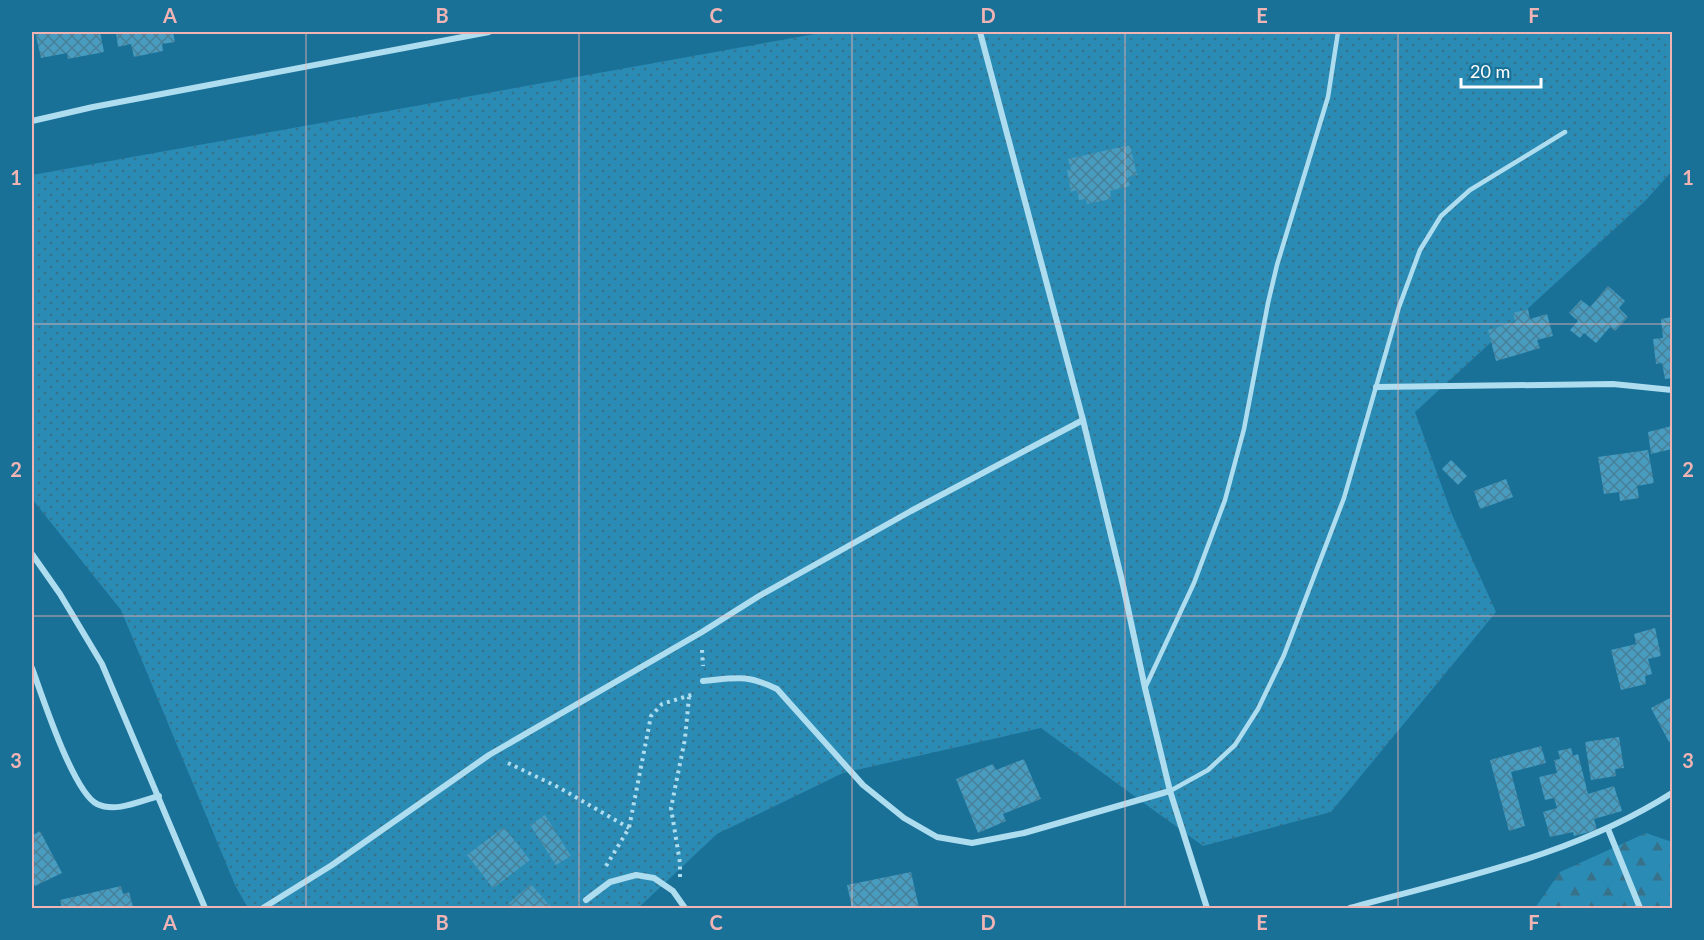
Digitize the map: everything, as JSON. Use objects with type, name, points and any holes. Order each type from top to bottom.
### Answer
[{"type":"street","points":[[32,121],[489,32]]},
{"type":"street","points":[[980,32],[1083,420],[1170,791],[1207,909]]},
{"type":"street","points":[[1376,387],[1613,384],[1672,390]]},
{"type":"street","points":[[263,909],[332,865],[489,755],[702,632],[759,596],[1083,420]]},
{"type":"street","points":[[32,554],[60,594],[102,664],[205,909]]},
{"type":"street","points":[[32,668],[74,775],[87,796],[97,804],[118,807],[159,796]]},
{"type":"street","points":[[703,681],[740,677],[758,680],[777,689],[863,785],[904,818],[937,837],[972,843],[1024,833],[1170,791]]},
{"type":"street","points":[[1350,909],[1551,852],[1608,829],[1672,793]]},
{"type":"street","points":[[1608,829],[1640,909]]},
{"type":"street","points":[[586,900],[610,882],[636,875],[654,878],[673,891],[685,909]]},
{"type":"lane","points":[[1145,688],[1194,583],[1225,500],[1244,429],[1277,265],[1328,97],[1338,32]]},
{"type":"lane","points":[[1170,791],[1208,770],[1234,745],[1258,709],[1284,655],[1344,498],[1399,307],[1420,250],[1442,216],[1470,190],[1565,132]]},
{"type":"path","points":[[603,871],[629,828],[651,716],[662,704],[689,697],[699,690],[703,681],[702,632]]},
{"type":"path","points":[[673,891],[681,873],[671,808],[680,773],[689,697]]},
{"type":"path","points":[[489,755],[560,788],[629,828]]},
{"type":"green space","points":[[826,32],[1672,32],[1672,171],[1645,201],[1415,412],[1451,512],[1496,612],[1331,812],[1203,846],[1041,728],[843,773],[717,834],[638,908],[248,908],[235,885],[121,610],[32,499],[32,175]]},
{"type":"green space","points":[[1646,833],[1672,842],[1672,908],[1535,908],[1560,872]]},
{"type":"building","points":[[35,32],[100,32],[104,52],[68,59],[67,53],[41,58]]},
{"type":"building","points":[[116,32],[173,32],[175,42],[162,44],[163,51],[134,57],[131,44],[118,47]]},
{"type":"building","points":[[1130,145],[1137,175],[1128,177],[1130,186],[1110,191],[1111,199],[1087,204],[1086,199],[1079,200],[1077,190],[1071,192],[1067,170],[1071,169],[1068,159]]},
{"type":"building","points":[[1608,286],[1625,301],[1619,308],[1628,317],[1615,331],[1610,327],[1596,343],[1584,333],[1580,338],[1570,330],[1578,321],[1569,313],[1581,300],[1590,307]]},
{"type":"building","points":[[1528,309],[1530,319],[1547,314],[1553,336],[1537,340],[1540,348],[1496,361],[1488,330],[1515,322],[1513,313]]},
{"type":"building","points":[[1672,317],[1672,378],[1665,379],[1662,363],[1656,364],[1653,339],[1663,338],[1661,319]]},
{"type":"building","points":[[1672,426],[1672,449],[1651,454],[1648,432]]},
{"type":"building","points":[[1648,450],[1654,483],[1637,486],[1639,498],[1620,501],[1619,492],[1604,494],[1598,457]]},
{"type":"building","points":[[1451,460],[1467,476],[1458,485],[1442,469]]},
{"type":"building","points":[[1506,479],[1513,497],[1480,509],[1474,491]]},
{"type":"building","points":[[1655,628],[1661,656],[1648,659],[1652,674],[1645,676],[1646,684],[1621,690],[1611,650],[1636,644],[1634,634]]},
{"type":"building","points":[[1672,697],[1672,740],[1669,742],[1651,708]]},
{"type":"building","points":[[1619,737],[1624,768],[1615,769],[1616,776],[1591,780],[1585,742]]},
{"type":"building","points":[[1541,746],[1546,763],[1511,772],[1525,826],[1509,831],[1490,760]]},
{"type":"building","points":[[1571,748],[1573,756],[1578,754],[1588,794],[1614,786],[1622,811],[1594,819],[1597,830],[1574,836],[1573,832],[1550,837],[1543,812],[1557,808],[1554,798],[1545,800],[1539,777],[1557,773],[1554,760],[1560,759],[1558,751]]},
{"type":"building","points":[[1024,759],[1041,799],[1003,814],[1006,821],[978,833],[956,779],[993,764],[996,770]]},
{"type":"building","points":[[545,815],[571,856],[556,865],[530,825]]},
{"type":"building","points":[[504,827],[530,860],[493,888],[467,855]]},
{"type":"building","points":[[40,831],[62,873],[35,886],[32,879],[32,836]]},
{"type":"building","points":[[911,872],[919,908],[852,908],[847,885]]},
{"type":"building","points":[[531,884],[550,906],[513,908],[508,904]]},
{"type":"building","points":[[121,886],[123,894],[129,892],[133,907],[62,908],[60,900]]}]
